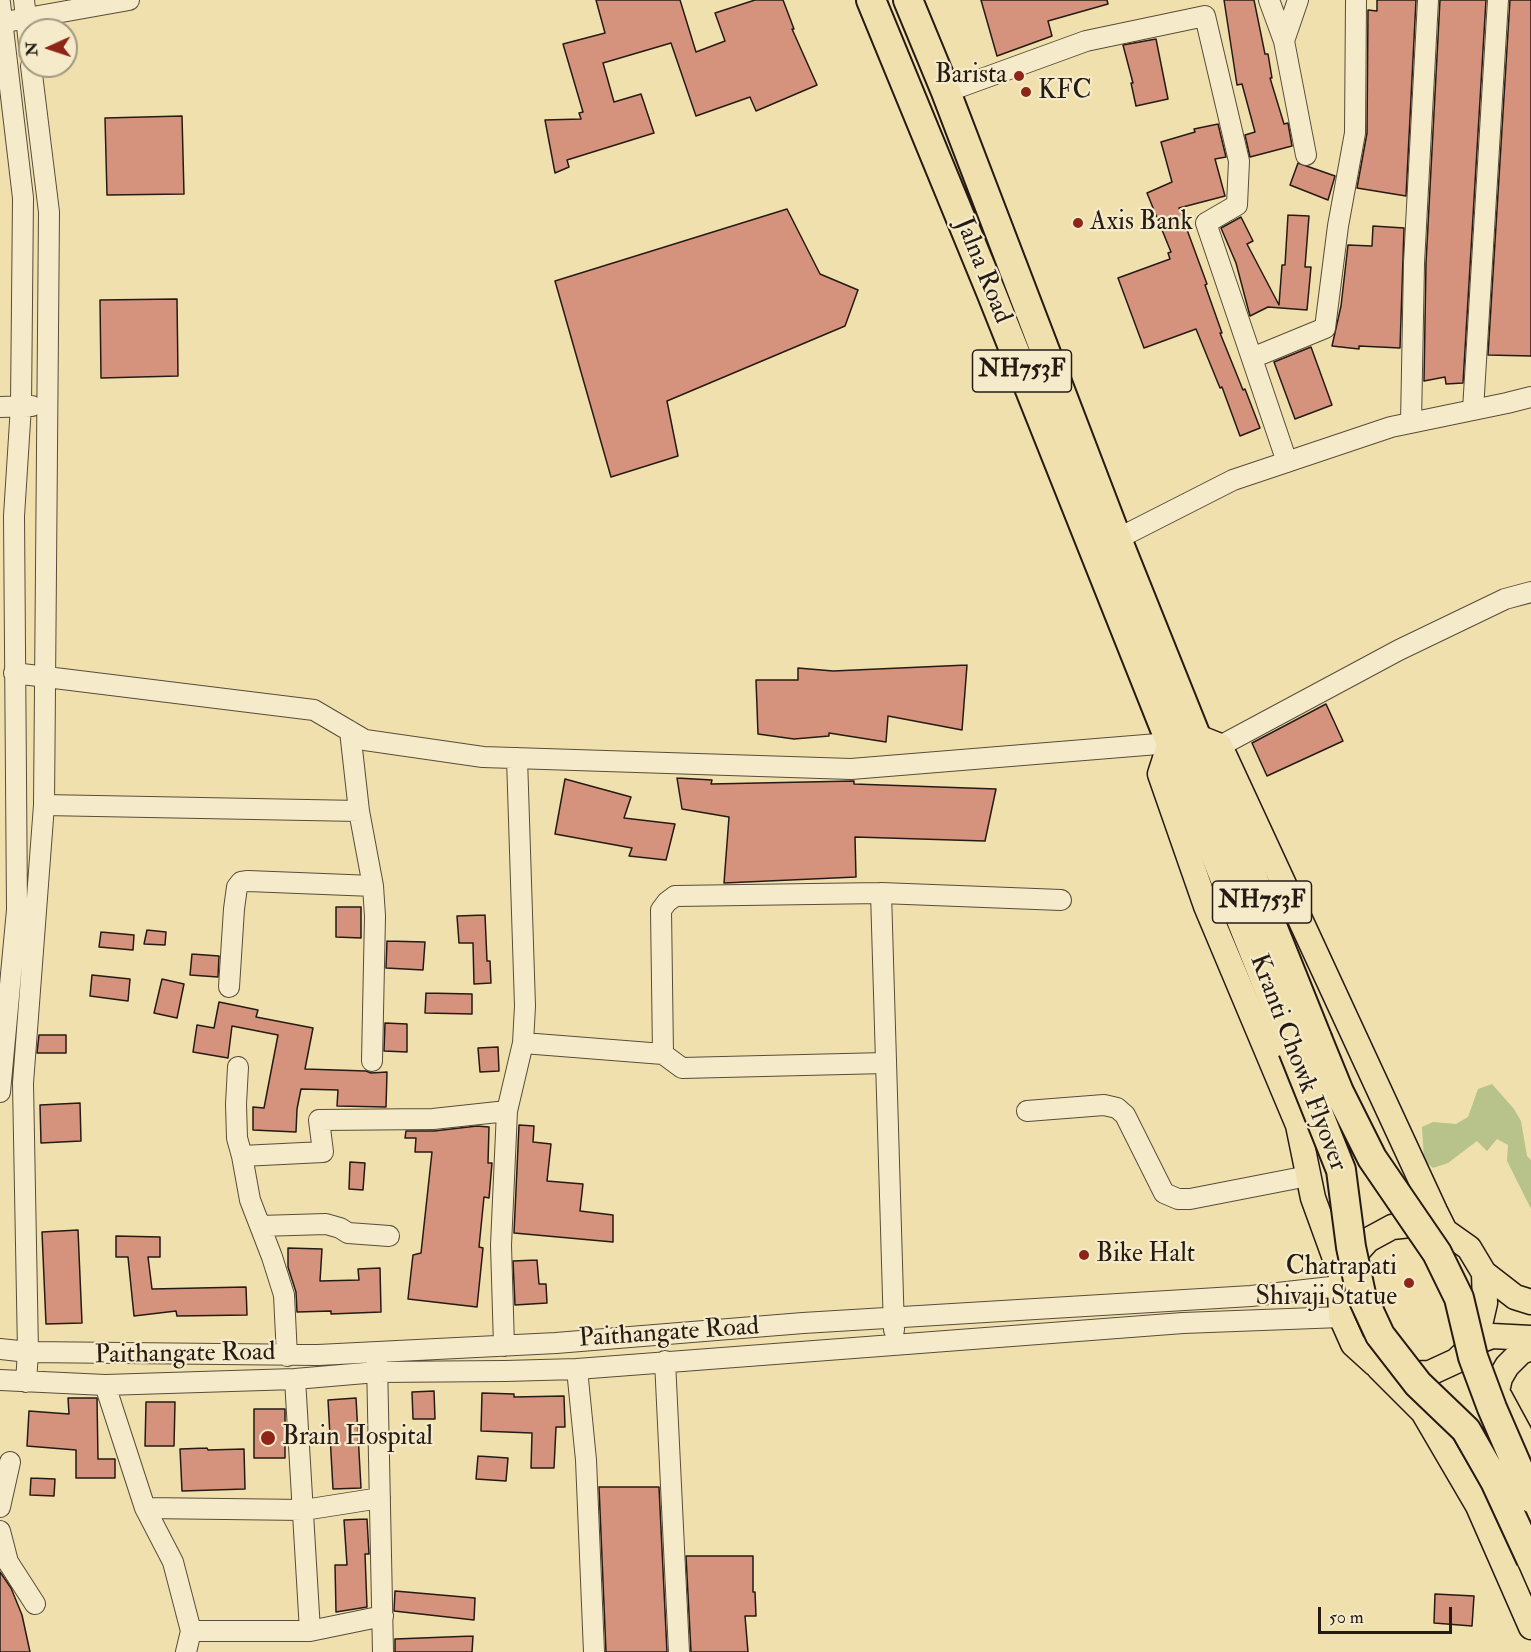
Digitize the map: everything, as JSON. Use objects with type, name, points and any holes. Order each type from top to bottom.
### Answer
[{"type":"highway","name":"Jalna Road","points":[[871,0],[991,292],[1195,741]]},
{"type":"highway","name":"Jalna Road","points":[[908,0],[946,92],[1195,741]]},
{"type":"highway","name":"Kranti Chowk Flyover","points":[[1195,741],[1305,1044],[1341,1170],[1351,1248],[1360,1294],[1380,1335],[1412,1376],[1466,1430],[1495,1481],[1531,1559]]},
{"type":"highway","name":"Kranti Chowk Flyover","points":[[1305,1044],[1339,1092],[1372,1158],[1437,1252],[1459,1298],[1473,1357],[1492,1408],[1531,1498]]},
{"type":"main road","points":[[1445,1231],[1195,741],[1160,774],[1206,906],[1298,1125],[1313,1198],[1341,1282],[1341,1317],[1353,1344],[1423,1412],[1478,1506],[1531,1627]]},
{"type":"main road","points":[[1341,1282],[1350,1260],[1368,1240],[1392,1227],[1419,1224],[1445,1231],[1469,1248],[1484,1273],[1515,1297],[1531,1302]]},
{"type":"main road","points":[[1484,1273],[1485,1303],[1474,1343],[1531,1454]]},
{"type":"main road","points":[[1375,1364],[1402,1374],[1430,1373],[1456,1362],[1474,1343],[1492,1336],[1531,1338]]},
{"type":"main road","points":[[1497,1391],[1500,1378],[1508,1366],[1521,1352],[1531,1348]]},
{"type":"street","points":[[1,23],[25,9],[129,0]]},
{"type":"street","points":[[1269,0],[1284,41],[1306,155]]},
{"type":"street","points":[[1284,41],[1298,0]]},
{"type":"street","points":[[1252,358],[1325,328],[1338,226],[1355,133],[1356,0]]},
{"type":"street","points":[[1411,423],[1414,263],[1428,0]]},
{"type":"street","points":[[1473,410],[1497,0]]},
{"type":"street","points":[[0,3],[23,198],[21,406],[7,516],[14,673],[8,762],[17,910],[6,976],[0,1092]]},
{"type":"street","points":[[946,92],[1086,41],[1205,16],[1239,161],[1237,205],[1206,223],[1287,462]]},
{"type":"street","points":[[26,1382],[28,1352],[23,1083],[44,805],[49,212],[33,78]]},
{"type":"street","points":[[1116,539],[1233,480],[1391,427],[1531,397]]},
{"type":"street","points":[[0,407],[47,406]]},
{"type":"street","points":[[14,673],[314,710],[365,740],[483,757],[851,769],[1195,741],[1399,650],[1505,599],[1531,592]]},
{"type":"street","points":[[350,731],[359,811],[373,886],[375,916],[372,1061]]},
{"type":"street","points":[[504,1346],[501,1245],[507,1112],[523,1043],[525,1006],[517,758]]},
{"type":"street","points":[[8,762],[44,779]]},
{"type":"street","points":[[44,805],[359,811]]},
{"type":"street","points":[[229,987],[234,909],[237,887],[241,882],[373,886]]},
{"type":"street","points":[[663,1054],[661,910],[675,896],[881,893],[1061,900]]},
{"type":"street","points":[[881,893],[894,1344]]},
{"type":"street","points":[[523,1043],[663,1054],[682,1068],[885,1063]]},
{"type":"street","points":[[238,1067],[237,1138],[250,1200],[284,1295],[287,1356]]},
{"type":"street","points":[[1027,1111],[1104,1105],[1117,1107],[1125,1116],[1164,1193],[1178,1199],[1190,1199],[1308,1176]]},
{"type":"street","points":[[242,1156],[323,1152],[319,1120],[433,1119],[507,1112]]},
{"type":"street","points":[[260,1226],[326,1224],[337,1226],[348,1233],[389,1236]]},
{"type":"street","name":"Paithangate Road","points":[[0,1349],[28,1352],[287,1356],[504,1346],[893,1318],[1251,1296],[1341,1282]]},
{"type":"street","name":"Paithangate Road","points":[[0,1380],[105,1385],[295,1379],[377,1372],[577,1369],[1183,1323],[1341,1317]]},
{"type":"street","points":[[378,1351],[383,1652]]},
{"type":"street","points":[[665,1362],[679,1652]]},
{"type":"street","points":[[577,1369],[586,1460],[594,1652]]},
{"type":"street","points":[[295,1379],[310,1631]]},
{"type":"street","points":[[105,1385],[145,1508],[173,1562],[191,1631],[186,1652]]},
{"type":"street","points":[[0,1507],[10,1462]]},
{"type":"street","points":[[145,1508],[304,1510],[380,1498]]},
{"type":"street","points":[[0,1531],[8,1562],[15,1576],[36,1604]]},
{"type":"street","points":[[191,1631],[310,1631],[383,1616]]},
{"type":"green space","points":[[1492,1084],[1514,1109],[1521,1121],[1527,1156],[1531,1160],[1531,1209],[1507,1161],[1508,1145],[1497,1139],[1487,1151],[1477,1141],[1448,1163],[1433,1168],[1424,1160],[1422,1127],[1433,1122],[1456,1124],[1468,1117],[1478,1089]]},
{"type":"building","points":[[596,0],[680,0],[696,52],[725,41],[715,13],[755,0],[783,0],[794,29],[792,29],[817,85],[756,111],[750,97],[696,116],[671,43],[603,63],[614,102],[641,94],[654,133],[567,160],[569,167],[555,173],[545,120],[581,119],[579,113],[583,112],[563,44],[605,33]]},
{"type":"building","points":[[981,0],[1107,0],[1108,4],[1048,21],[1052,36],[997,56]]},
{"type":"building","points":[[1224,0],[1254,0],[1265,54],[1268,54],[1272,78],[1270,78],[1284,124],[1288,123],[1292,146],[1250,157],[1245,135],[1255,132],[1242,84],[1237,85]]},
{"type":"building","points":[[1377,0],[1416,0],[1406,196],[1357,188],[1367,133],[1368,10],[1377,11]]},
{"type":"building","points":[[1440,0],[1486,0],[1463,383],[1446,384],[1445,377],[1424,381],[1426,263]]},
{"type":"building","points":[[1510,0],[1531,0],[1531,356],[1488,355]]},
{"type":"building","points":[[1156,39],[1168,99],[1136,106],[1131,83],[1133,83],[1123,45]]},
{"type":"building","points":[[182,116],[184,194],[107,195],[105,118]]},
{"type":"building","points":[[1218,124],[1226,157],[1215,159],[1225,196],[1179,208],[1207,284],[1205,285],[1222,333],[1220,333],[1260,428],[1240,436],[1222,387],[1220,388],[1196,329],[1144,348],[1118,278],[1170,259],[1168,253],[1171,252],[1147,193],[1172,182],[1161,142],[1195,132],[1194,129]]},
{"type":"building","points":[[1298,163],[1335,176],[1328,200],[1290,185]]},
{"type":"building","points":[[787,209],[820,274],[858,290],[845,326],[667,401],[678,456],[611,477],[555,281]]},
{"type":"building","points":[[1288,215],[1309,216],[1305,267],[1311,267],[1307,310],[1268,307],[1250,316],[1236,263],[1221,228],[1241,217],[1253,241],[1247,244],[1279,305],[1282,265],[1285,265]]},
{"type":"building","points":[[1373,226],[1404,228],[1400,348],[1359,346],[1359,349],[1332,346],[1341,306],[1348,245],[1372,246]]},
{"type":"building","points":[[177,299],[178,376],[101,378],[100,300]]},
{"type":"building","points":[[1311,347],[1332,405],[1295,419],[1274,362]]},
{"type":"building","points":[[967,665],[962,730],[888,716],[886,742],[829,733],[829,736],[794,739],[758,734],[756,680],[798,680],[798,668],[833,671]]},
{"type":"building","points":[[1326,704],[1343,741],[1267,776],[1252,743]]},
{"type":"building","points":[[677,778],[712,780],[711,784],[854,781],[854,784],[996,789],[985,841],[855,837],[856,877],[724,883],[729,817],[682,809]]},
{"type":"building","points":[[565,779],[631,797],[624,818],[675,824],[666,860],[629,856],[632,848],[555,834]]},
{"type":"building","points":[[336,907],[361,907],[361,938],[336,937]]},
{"type":"building","points":[[485,915],[487,961],[490,961],[491,983],[474,984],[473,943],[459,943],[457,916]]},
{"type":"building","points":[[147,930],[166,932],[165,945],[144,944]]},
{"type":"building","points":[[101,932],[134,935],[133,950],[99,947]]},
{"type":"building","points":[[387,941],[425,942],[423,970],[386,968]]},
{"type":"building","points":[[192,954],[219,956],[218,977],[190,975]]},
{"type":"building","points":[[92,975],[130,979],[128,1001],[90,996]]},
{"type":"building","points":[[162,979],[184,984],[177,1018],[154,1013]]},
{"type":"building","points":[[426,993],[472,994],[472,1014],[425,1013]]},
{"type":"building","points":[[219,1002],[258,1010],[256,1017],[313,1028],[305,1069],[387,1072],[386,1107],[337,1106],[338,1090],[301,1089],[296,1132],[253,1130],[253,1107],[264,1108],[278,1035],[232,1026],[228,1058],[193,1052],[197,1025],[214,1028]]},
{"type":"building","points":[[385,1023],[407,1024],[407,1052],[384,1051]]},
{"type":"building","points":[[39,1035],[66,1035],[66,1053],[37,1053]]},
{"type":"building","points":[[498,1047],[499,1071],[480,1072],[478,1048]]},
{"type":"building","points":[[80,1103],[81,1141],[41,1143],[40,1105]]},
{"type":"building","points":[[519,1125],[534,1126],[533,1142],[551,1144],[547,1181],[583,1184],[580,1211],[613,1215],[613,1242],[514,1233]]},
{"type":"building","points":[[477,1126],[489,1127],[488,1163],[492,1163],[489,1198],[484,1197],[479,1247],[483,1248],[477,1307],[408,1299],[413,1255],[421,1253],[432,1152],[415,1152],[416,1138],[405,1138],[406,1131],[434,1131]]},
{"type":"building","points":[[350,1162],[365,1163],[363,1190],[349,1189]]},
{"type":"building","points":[[78,1230],[82,1323],[46,1324],[42,1232]]},
{"type":"building","points":[[116,1236],[160,1237],[160,1257],[148,1257],[152,1289],[246,1287],[247,1315],[177,1316],[176,1311],[134,1316],[128,1257],[116,1257]]},
{"type":"building","points":[[288,1248],[322,1249],[320,1281],[359,1280],[358,1269],[380,1268],[381,1312],[331,1314],[331,1311],[297,1312],[296,1292],[288,1267]]},
{"type":"building","points":[[537,1260],[539,1284],[546,1284],[547,1303],[515,1305],[513,1261]]},
{"type":"building","points":[[434,1391],[435,1419],[413,1419],[412,1392]]},
{"type":"building","points":[[482,1393],[514,1394],[514,1397],[564,1396],[565,1427],[556,1427],[554,1468],[531,1468],[532,1433],[481,1431]]},
{"type":"building","points":[[68,1398],[97,1398],[98,1459],[115,1459],[115,1478],[76,1478],[76,1450],[27,1446],[29,1411],[69,1414]]},
{"type":"building","points":[[356,1398],[361,1488],[333,1489],[328,1400]]},
{"type":"building","points":[[146,1402],[175,1402],[174,1446],[145,1446]]},
{"type":"building","points":[[254,1409],[285,1409],[285,1458],[254,1458]]},
{"type":"building","points":[[207,1448],[208,1450],[244,1449],[245,1489],[182,1491],[180,1449]]},
{"type":"building","points":[[478,1456],[508,1458],[506,1481],[476,1479]]},
{"type":"building","points":[[31,1478],[55,1479],[54,1496],[30,1495]]},
{"type":"building","points":[[599,1487],[659,1487],[667,1652],[606,1652]]},
{"type":"building","points":[[367,1519],[369,1554],[365,1554],[367,1607],[336,1612],[335,1565],[347,1565],[344,1520]]},
{"type":"building","points":[[686,1556],[753,1556],[756,1616],[745,1616],[748,1652],[691,1652]]},
{"type":"building","points":[[0,1572],[11,1588],[22,1615],[30,1652],[0,1652]]},
{"type":"building","points":[[395,1591],[475,1598],[474,1620],[394,1611]]},
{"type":"building","points":[[1435,1594],[1474,1596],[1472,1626],[1434,1623]]},
{"type":"building","points":[[473,1636],[472,1652],[395,1652],[395,1639]]},
{"type":"place","name":"Barista","points":[[1019,76]]},
{"type":"place","name":"KFC","points":[[1026,92]]},
{"type":"place","name":"Axis Bank","points":[[1078,223]]},
{"type":"place","name":"Bike Halt","points":[[1084,1255]]},
{"type":"place","name":"Chatrapati Shivaji Statue","points":[[1409,1283]]},
{"type":"place","name":"Brain Hospital","points":[[268,1438]]}]
